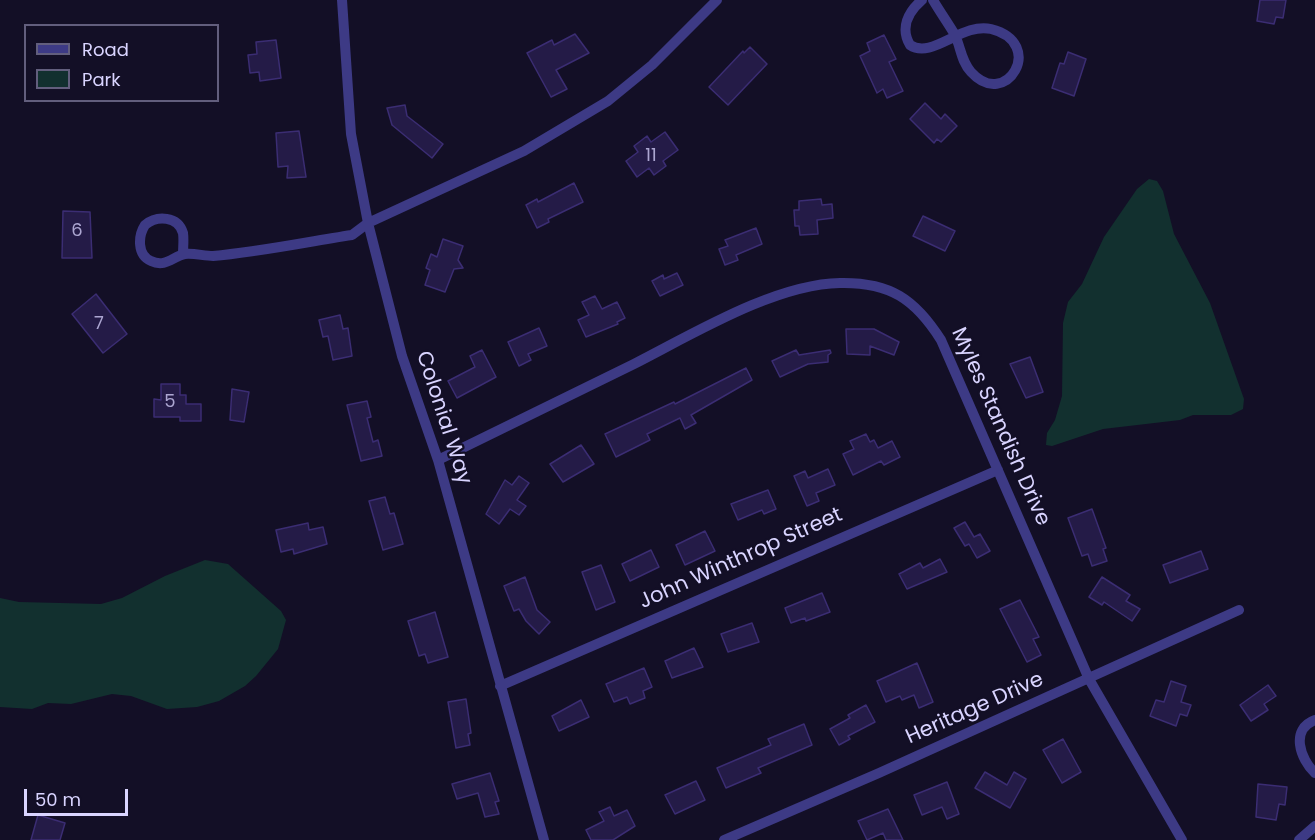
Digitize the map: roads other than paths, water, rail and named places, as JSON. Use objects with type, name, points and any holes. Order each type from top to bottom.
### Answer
[{"type":"street","name":"Colonial Way","points":[[342,0],[351,134],[369,223],[402,356],[438,460],[544,840]]},
{"type":"street","points":[[183,254],[183,235],[174,221],[158,218],[145,225],[140,242],[146,258],[164,263],[183,254],[212,256],[352,236],[369,223],[524,152],[608,101],[652,66],[717,0]]},
{"type":"street","points":[[922,0],[906,21],[905,34],[910,45],[924,49],[956,38],[964,31],[975,28],[1005,33],[1017,48],[1016,73],[1000,83],[981,80],[965,63],[956,38],[933,0]]},
{"type":"street","name":"Myles Standish Drive","points":[[438,460],[766,301],[806,288],[841,283],[891,291],[909,300],[924,314],[941,340],[1089,679],[1182,840]]},
{"type":"street","name":"John Winthrop Street","points":[[500,686],[998,470]]},
{"type":"street","name":"Heritage Drive","points":[[724,840],[1089,679],[1239,610]]},
{"type":"street","points":[[1315,720],[1304,727],[1299,742],[1305,762],[1315,773]]},
{"type":"street","points":[[1299,840],[1315,826]]}]
